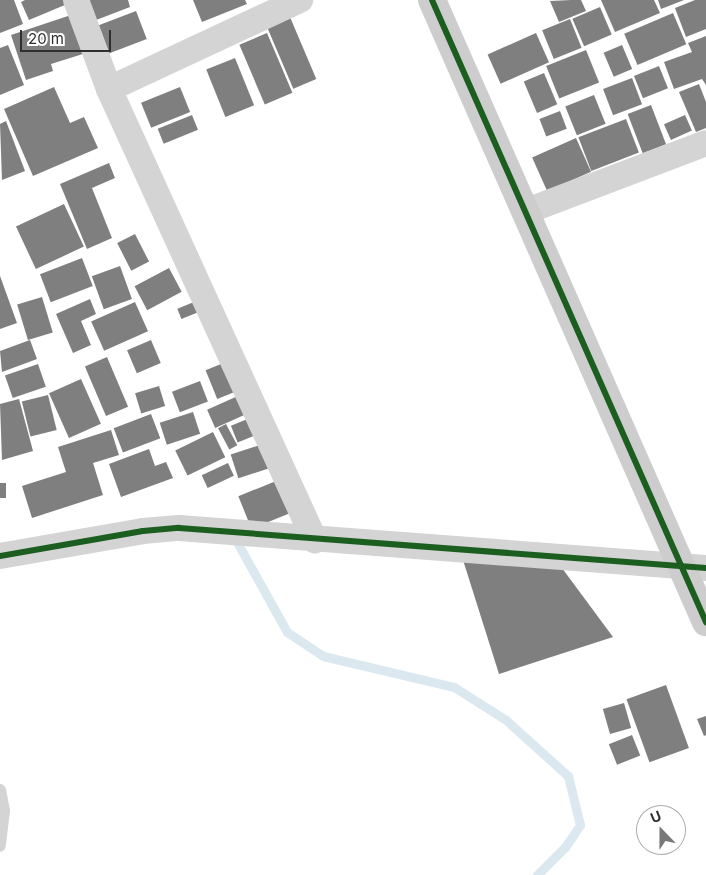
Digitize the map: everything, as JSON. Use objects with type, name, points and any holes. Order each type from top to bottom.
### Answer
[{"type":"street","points":[[76,0],[109,89],[315,540]]},
{"type":"street","points":[[109,89],[300,0]]},
{"type":"street","points":[[432,0],[498,156],[527,211],[694,567],[706,622]]},
{"type":"street","points":[[527,211],[706,143]]},
{"type":"street","points":[[0,556],[179,528],[315,540],[694,567]]},
{"type":"lane","points":[[0,790],[4,811],[0,846]]},
{"type":"building","points":[[0,0],[14,0],[23,24],[0,33]]},
{"type":"building","points":[[25,0],[71,0],[72,2],[29,20],[21,2]]},
{"type":"building","points":[[82,0],[128,0],[130,7],[91,22]]},
{"type":"building","points":[[193,0],[245,0],[247,4],[202,22]]},
{"type":"building","points":[[581,0],[586,11],[559,22],[550,1]]},
{"type":"building","points":[[601,0],[654,0],[660,13],[615,32]]},
{"type":"building","points":[[658,0],[684,0],[661,9]]},
{"type":"building","points":[[695,0],[706,0],[706,29],[686,37],[675,8]]},
{"type":"building","points":[[600,7],[612,35],[584,46],[572,19]]},
{"type":"building","points":[[287,10],[316,79],[293,89],[264,20]]},
{"type":"building","points":[[136,11],[147,39],[108,54],[97,26]]},
{"type":"building","points":[[673,13],[686,44],[637,65],[624,34]]},
{"type":"building","points":[[74,14],[86,53],[51,64],[53,71],[26,80],[11,35]]},
{"type":"building","points":[[570,19],[582,48],[554,59],[542,30]]},
{"type":"building","points":[[267,33],[292,93],[265,105],[239,45]]},
{"type":"building","points":[[536,33],[549,62],[501,84],[488,55]]},
{"type":"building","points":[[706,36],[706,85],[702,79],[674,89],[664,62],[692,52],[688,43]]},
{"type":"building","points":[[8,45],[24,85],[0,95],[0,48]]},
{"type":"building","points":[[622,45],[632,69],[614,77],[604,53]]},
{"type":"building","points":[[586,50],[599,82],[559,99],[546,66]]},
{"type":"building","points":[[235,58],[254,105],[225,117],[206,70]]},
{"type":"building","points":[[659,66],[668,88],[643,98],[634,76]]},
{"type":"building","points":[[544,73],[557,104],[537,113],[524,82]]},
{"type":"building","points":[[632,78],[642,104],[613,115],[603,89]]},
{"type":"building","points":[[699,84],[706,102],[706,128],[696,132],[679,92]]},
{"type":"building","points":[[54,87],[70,123],[84,117],[98,148],[33,176],[4,109]]},
{"type":"building","points":[[180,87],[190,112],[151,128],[141,103]]},
{"type":"building","points":[[594,95],[606,124],[577,135],[565,107]]},
{"type":"building","points":[[651,105],[666,144],[643,153],[628,114]]},
{"type":"building","points":[[560,111],[567,129],[546,137],[539,119]]},
{"type":"building","points":[[192,115],[198,130],[164,144],[158,129]]},
{"type":"building","points":[[685,115],[692,131],[671,140],[664,124]]},
{"type":"building","points":[[626,119],[639,153],[591,171],[578,137]]},
{"type":"building","points":[[6,121],[25,171],[2,180],[0,124]]},
{"type":"building","points":[[576,138],[591,172],[547,191],[532,158]]},
{"type":"building","points":[[109,163],[115,178],[92,188],[112,238],[87,249],[60,184]]},
{"type":"building","points":[[64,204],[84,247],[36,269],[16,226]]},
{"type":"building","points":[[135,234],[149,262],[131,271],[117,243]]},
{"type":"building","points":[[82,258],[93,286],[51,302],[40,274]]},
{"type":"building","points":[[120,266],[132,299],[104,309],[92,276]]},
{"type":"building","points":[[169,268],[182,292],[147,310],[135,286]]},
{"type":"building","points":[[0,276],[17,323],[0,329]]},
{"type":"building","points":[[42,297],[53,332],[28,340],[17,305]]},
{"type":"building","points":[[90,299],[96,314],[81,321],[91,345],[73,353],[56,314]]},
{"type":"building","points":[[135,302],[148,331],[104,351],[91,322]]},
{"type":"building","points":[[194,302],[198,312],[181,319],[177,309]]},
{"type":"building","points":[[30,340],[37,359],[2,372],[0,351]]},
{"type":"building","points":[[151,340],[161,363],[137,373],[127,350]]},
{"type":"building","points":[[107,357],[128,407],[106,416],[85,366]]},
{"type":"building","points":[[226,362],[238,391],[217,399],[206,370]]},
{"type":"building","points":[[38,364],[46,387],[13,398],[5,375]]},
{"type":"building","points":[[81,379],[101,424],[69,438],[49,393]]},
{"type":"building","points":[[200,381],[208,402],[180,412],[172,392]]},
{"type":"building","points":[[159,386],[165,406],[141,413],[135,393]]},
{"type":"building","points":[[48,395],[57,430],[31,436],[22,402]]},
{"type":"building","points":[[240,395],[248,413],[215,428],[207,410]]},
{"type":"building","points":[[19,399],[33,451],[2,460],[0,404]]},
{"type":"building","points":[[193,412],[200,434],[167,445],[160,423]]},
{"type":"building","points":[[151,414],[160,438],[123,453],[114,428]]},
{"type":"building","points":[[255,416],[262,433],[238,442],[231,426]]},
{"type":"building","points":[[226,424],[237,445],[229,449],[218,428]]},
{"type":"building","points":[[111,430],[119,455],[93,463],[103,495],[32,518],[22,486],[66,472],[58,447]]},
{"type":"building","points":[[213,432],[225,457],[188,476],[175,450]]},
{"type":"building","points":[[263,444],[271,468],[238,478],[231,455]]},
{"type":"building","points":[[149,449],[155,466],[166,462],[173,478],[121,497],[109,464]]},
{"type":"building","points":[[228,463],[234,476],[208,488],[202,475]]},
{"type":"building","points":[[281,479],[294,511],[251,529],[238,496]]},
{"type":"building","points":[[0,483],[6,483],[6,498],[0,498]]},
{"type":"building","points":[[463,560],[559,564],[613,637],[499,674]]},
{"type":"building","points":[[666,685],[689,748],[649,762],[627,699]]},
{"type":"building","points":[[624,703],[631,728],[610,734],[603,709]]},
{"type":"building","points":[[706,716],[706,735],[704,736],[697,719]]},
{"type":"building","points":[[632,735],[640,755],[617,765],[609,744]]},
{"type":"waterway","points":[[233,535],[287,632],[323,656],[454,687],[506,720],[568,776],[580,825],[565,847],[537,875]]},
{"type":"cycle path","points":[[432,0],[706,622]]},
{"type":"cycle path","points":[[0,556],[143,531],[179,528],[706,568]]}]
